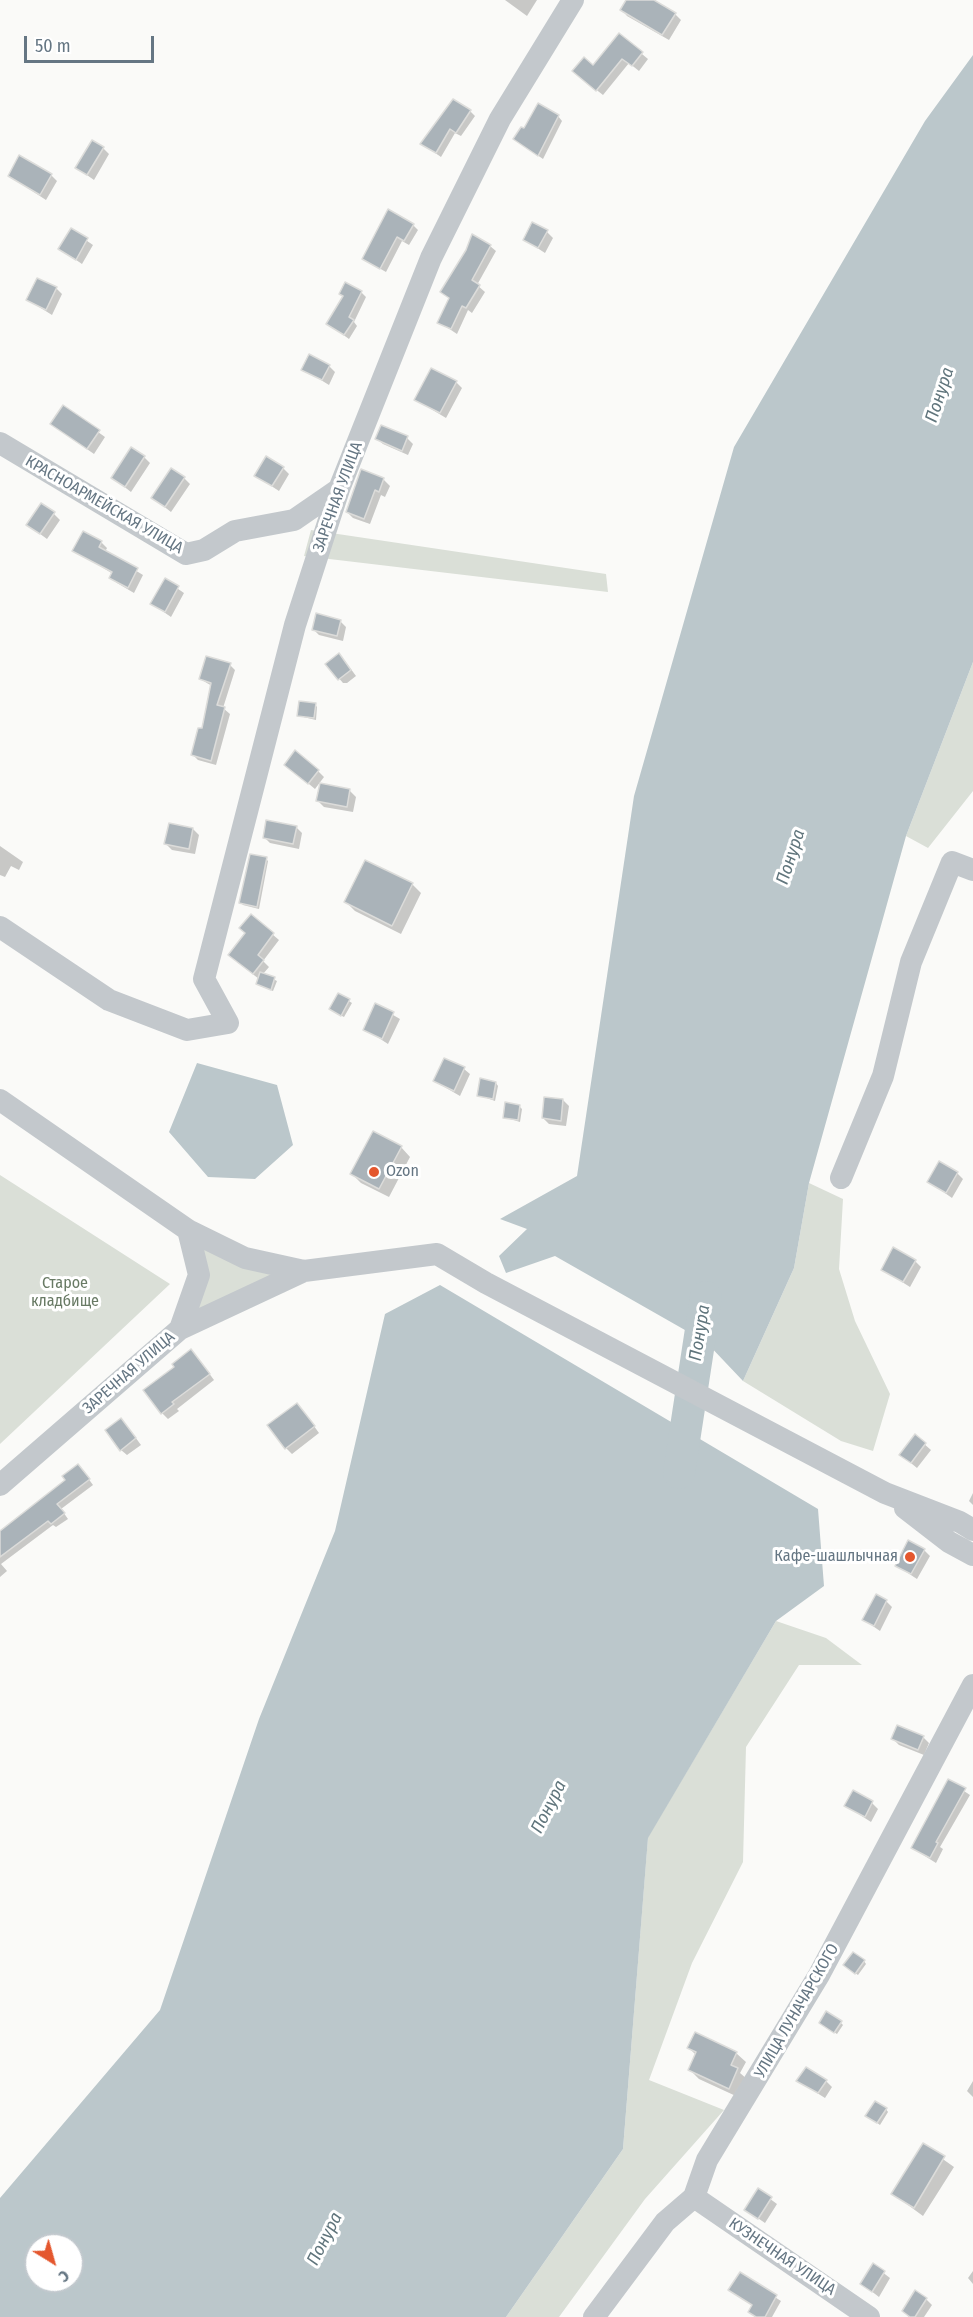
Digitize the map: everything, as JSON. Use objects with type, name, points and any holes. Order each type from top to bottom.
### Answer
[{"type":"street","name":"ЗАРЕЧНАЯ УЛИЦА","points":[[0,927],[109,1000],[187,1030],[228,1023],[204,980],[295,625],[339,489],[431,258],[500,119],[573,0]]},
{"type":"street","name":"КРАСНОАРМЕЙСКАЯ УЛИЦА","points":[[0,444],[186,554],[204,550],[235,531],[294,520],[339,489]]},
{"type":"street","points":[[841,1178],[883,1076],[911,962],[952,862],[973,870]]},
{"type":"street","points":[[0,1100],[188,1230],[245,1258],[304,1271]]},
{"type":"street","name":"ЗАРЕЧНАЯ УЛИЦА","points":[[0,1485],[180,1329],[199,1275],[188,1230]]},
{"type":"street","points":[[180,1329],[304,1271],[437,1254],[486,1283],[885,1493],[960,1522],[973,1530]]},
{"type":"street","points":[[885,1493],[949,1542],[973,1555]]},
{"type":"street","name":"УЛИЦА ЛУНАЧАРСКОГО","points":[[594,2317],[665,2222],[694,2197],[707,2160],[819,1975],[973,1685]]},
{"type":"street","name":"КУЗНЕЧНАЯ УЛИЦА","points":[[694,2197],[869,2317]]},
{"type":"green space","points":[[311,530],[606,574],[608,592],[304,556]]},
{"type":"green space","points":[[973,662],[973,791],[928,848],[906,836]]},
{"type":"green space","name":"Старое кладбище","points":[[0,1175],[170,1284],[0,1444]]},
{"type":"green space","points":[[809,1183],[843,1199],[839,1269],[855,1321],[890,1394],[873,1451],[841,1441],[743,1381],[794,1268]]},
{"type":"green space","points":[[188,1230],[304,1271],[180,1329],[199,1275]]},
{"type":"green space","points":[[776,1621],[826,1638],[862,1665],[799,1665],[746,1747],[743,1862],[692,1963],[649,2080],[724,2110],[645,2199],[559,2317],[506,2317],[623,2149],[648,1837]]},
{"type":"water","points":[[973,55],[973,662],[906,836],[809,1183],[794,1268],[743,1381],[706,1342],[555,1256],[506,1273],[499,1256],[527,1229],[500,1219],[577,1176],[634,796],[734,447],[925,121]]},
{"type":"water","points":[[197,1063],[277,1085],[293,1145],[255,1179],[208,1177],[169,1132]]},
{"type":"water","points":[[440,1285],[818,1509],[824,1586],[776,1621],[648,1838],[623,2149],[506,2317],[0,2317],[0,2198],[160,2010],[259,1719],[335,1531],[385,1314]]},
{"type":"building","points":[[626,0],[654,0],[676,13],[662,35],[620,10]]},
{"type":"building","points":[[619,33],[643,52],[632,66],[622,59],[596,91],[572,71],[584,57],[593,65]]},
{"type":"building","points":[[453,99],[471,110],[456,133],[450,129],[436,153],[420,144]]},
{"type":"building","points":[[538,103],[559,115],[538,156],[513,139],[521,127],[524,128]]},
{"type":"building","points":[[92,140],[104,147],[87,175],[75,168]]},
{"type":"building","points":[[19,155],[52,174],[40,195],[8,176]]},
{"type":"building","points":[[388,209],[414,224],[404,241],[397,237],[380,269],[362,259]]},
{"type":"building","points":[[532,222],[548,230],[538,248],[523,240]]},
{"type":"building","points":[[71,228],[88,238],[76,260],[58,249]]},
{"type":"building","points":[[472,234],[491,245],[472,280],[480,285],[466,308],[462,306],[451,329],[437,323],[449,298],[440,292],[466,250]]},
{"type":"building","points":[[37,278],[57,287],[46,310],[26,300]]},
{"type":"building","points":[[345,282],[362,291],[349,317],[354,320],[344,335],[326,324],[343,296],[339,294]]},
{"type":"building","points":[[309,354],[330,365],[322,380],[301,370]]},
{"type":"building","points":[[431,368],[457,381],[440,413],[414,400]]},
{"type":"building","points":[[63,405],[100,430],[87,449],[50,424]]},
{"type":"building","points":[[381,425],[408,436],[402,451],[375,439]]},
{"type":"building","points":[[131,447],[145,456],[125,487],[111,478]]},
{"type":"building","points":[[266,456],[284,467],[272,486],[254,476]]},
{"type":"building","points":[[171,468],[185,477],[165,507],[151,498]]},
{"type":"building","points":[[361,469],[384,478],[379,492],[375,490],[364,519],[346,512]]},
{"type":"building","points":[[41,503],[55,512],[40,534],[26,525]]},
{"type":"building","points":[[83,531],[102,541],[99,547],[138,568],[128,588],[109,578],[112,572],[72,551]]},
{"type":"building","points":[[165,578],[179,586],[165,612],[150,604]]},
{"type":"building","points":[[316,613],[341,620],[337,636],[312,630]]},
{"type":"building","points":[[339,653],[351,670],[338,680],[325,664]]},
{"type":"building","points":[[206,656],[231,663],[217,705],[225,707],[211,761],[191,755],[198,728],[202,728],[211,683],[199,679]]},
{"type":"building","points":[[299,701],[316,703],[314,718],[297,716]]},
{"type":"building","points":[[295,750],[319,770],[308,784],[284,765]]},
{"type":"building","points":[[320,783],[350,789],[347,807],[316,801]]},
{"type":"building","points":[[266,820],[297,826],[293,844],[263,838]]},
{"type":"building","points":[[169,823],[193,828],[189,849],[164,844]]},
{"type":"building","points":[[250,854],[267,857],[257,907],[239,903]]},
{"type":"building","points":[[365,860],[413,883],[392,926],[344,902]]},
{"type":"building","points":[[251,914],[274,933],[258,955],[264,960],[253,974],[228,955],[245,933],[239,928]]},
{"type":"building","points":[[260,972],[275,977],[271,990],[256,984]]},
{"type":"building","points":[[338,993],[350,999],[341,1016],[329,1009]]},
{"type":"building","points":[[375,1003],[394,1012],[382,1039],[363,1030]]},
{"type":"building","points":[[444,1058],[465,1067],[454,1091],[433,1081]]},
{"type":"building","points":[[480,1078],[496,1082],[493,1099],[477,1096]]},
{"type":"building","points":[[544,1097],[563,1099],[561,1121],[542,1118]]},
{"type":"building","points":[[505,1102],[520,1105],[518,1120],[503,1118]]},
{"type":"building","points":[[373,1131],[402,1146],[379,1189],[350,1174]]},
{"type":"building","points":[[939,1161],[958,1172],[946,1193],[927,1182]]},
{"type":"building","points":[[893,1247],[916,1260],[903,1282],[881,1270]]},
{"type":"building","points":[[191,1349],[210,1374],[172,1402],[174,1404],[161,1414],[143,1390],[174,1367],[172,1364]]},
{"type":"building","points":[[297,1403],[315,1426],[285,1449],[267,1425]]},
{"type":"building","points":[[121,1418],[136,1438],[120,1451],[105,1430]]},
{"type":"building","points":[[915,1434],[926,1443],[911,1463],[899,1455]]},
{"type":"building","points":[[78,1464],[90,1479],[57,1504],[65,1513],[51,1524],[48,1521],[0,1557],[0,1531],[65,1480],[62,1476]]},
{"type":"building","points":[[908,1540],[925,1549],[911,1574],[895,1566]]},
{"type":"building","points":[[876,1594],[887,1600],[874,1626],[862,1620]]},
{"type":"building","points":[[897,1725],[924,1736],[918,1750],[891,1739]]},
{"type":"building","points":[[948,1779],[966,1788],[936,1842],[938,1843],[930,1858],[911,1848]]},
{"type":"building","points":[[853,1790],[873,1801],[865,1817],[844,1806]]},
{"type":"building","points":[[853,1952],[865,1960],[855,1974],[843,1965]]},
{"type":"building","points":[[826,2011],[842,2021],[834,2033],[819,2023]]},
{"type":"building","points":[[695,2032],[737,2052],[731,2065],[738,2068],[729,2089],[688,2070],[696,2052],[687,2048]]},
{"type":"building","points":[[806,2067],[827,2080],[818,2093],[796,2081]]},
{"type":"building","points":[[875,2101],[887,2108],[877,2123],[865,2116]]},
{"type":"building","points":[[923,2143],[945,2156],[914,2208],[891,2194]]},
{"type":"building","points":[[758,2188],[772,2197],[758,2219],[744,2210]]},
{"type":"building","points":[[873,2263],[885,2271],[872,2292],[860,2284]]},
{"type":"building","points":[[740,2272],[777,2295],[765,2317],[756,2317],[748,2312],[752,2305],[728,2290]]},
{"type":"building","points":[[915,2290],[927,2298],[915,2317],[910,2317],[902,2311]]},
{"type":"waterway","name":"Понура","points":[[679,1473],[706,1297]]},
{"type":"place","name":"Ozon","points":[[374,1172]]},
{"type":"place","name":"Кафе-шашлычная","points":[[910,1557]]}]
